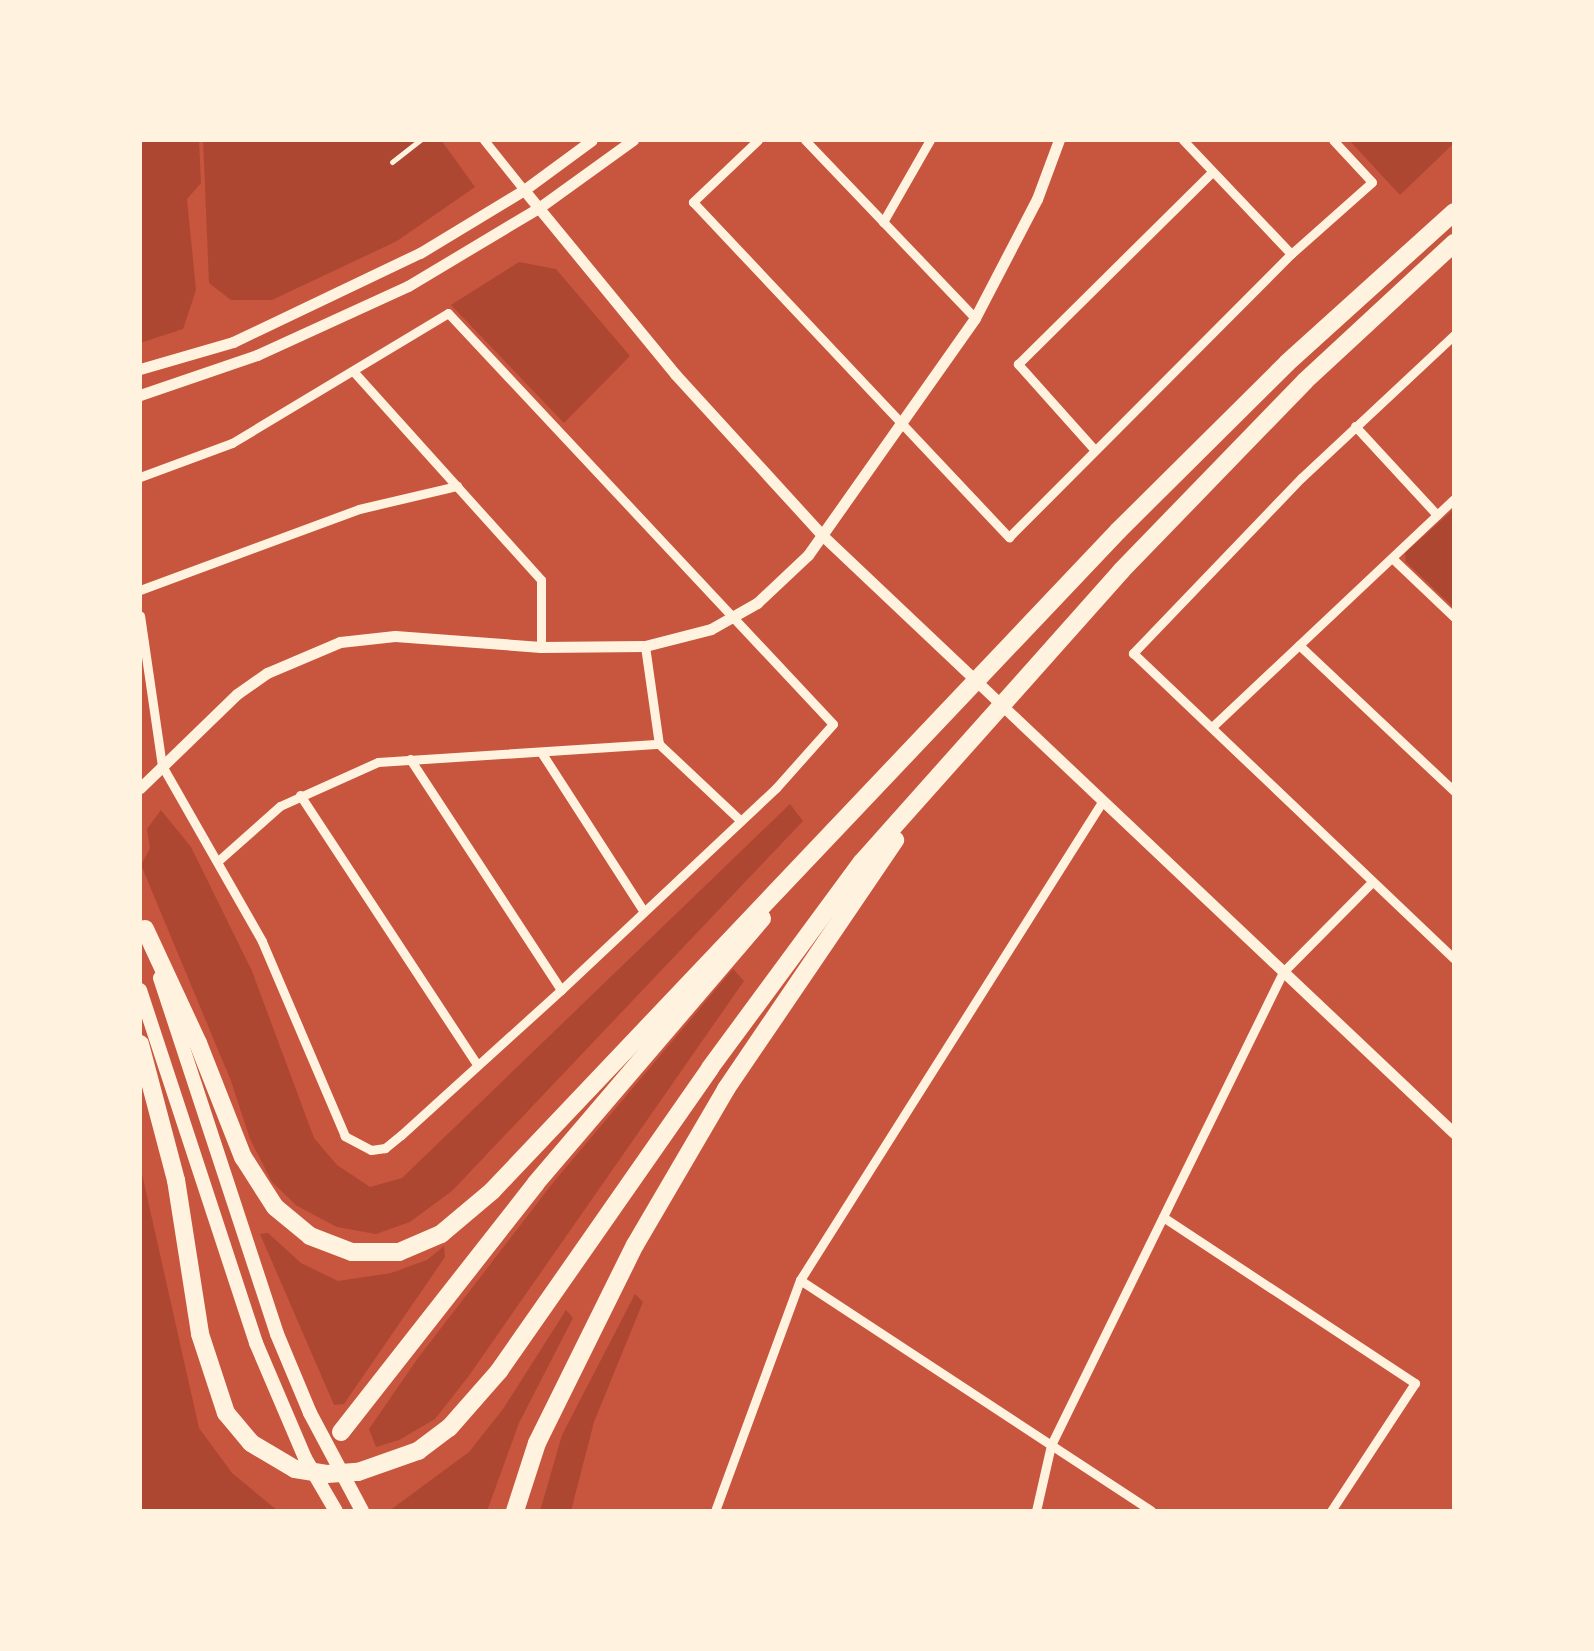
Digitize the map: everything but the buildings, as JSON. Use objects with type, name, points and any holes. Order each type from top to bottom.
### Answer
[{"type":"highway","points":[[142,922],[198,1043],[243,1157],[275,1206],[292,1224],[331,1246],[352,1252],[399,1252],[441,1234],[492,1191],[898,760],[1273,377],[1454,212]]},
{"type":"highway","points":[[140,1044],[176,1180],[200,1334],[226,1413],[251,1443],[295,1469],[327,1474],[386,1465],[418,1451],[449,1428],[499,1372],[792,955],[862,862],[1121,571],[1305,381],[1454,243]]},
{"type":"highway","points":[[515,1511],[536,1443],[577,1357],[635,1244],[726,1089],[877,864],[967,743]]},
{"type":"highway","points":[[341,1432],[536,1184],[898,760]]},
{"type":"main road","points":[[142,922],[278,1334],[310,1413],[362,1511]]},
{"type":"main road","points":[[140,990],[256,1343],[305,1458],[336,1511]]},
{"type":"street","points":[[484,140],[674,374],[822,535],[1454,1133]]},
{"type":"street","points":[[140,370],[233,342],[420,253],[524,190],[592,140]]},
{"type":"street","points":[[140,395],[257,355],[348,317],[540,207],[634,140]]},
{"type":"street","points":[[758,140],[693,202],[1009,536],[1291,254],[1372,182],[1333,140]]},
{"type":"street","points":[[804,140],[975,318]]},
{"type":"street","points":[[883,222],[930,140]]},
{"type":"street","points":[[140,788],[252,684],[340,642],[395,636],[541,646],[646,646],[688,637],[734,618],[784,580],[822,535],[975,318],[1038,199],[1059,140]]},
{"type":"street","points":[[1182,140],[1291,254]]},
{"type":"street","points":[[1093,448],[1018,364],[1212,172]]},
{"type":"street","points":[[140,478],[232,443],[448,313],[832,724],[741,821],[560,990],[385,1148],[370,1150],[344,1136],[262,941],[162,766],[140,616]]},
{"type":"street","points":[[1454,335],[1228,551],[1133,654],[1454,959]]},
{"type":"street","points":[[353,371],[541,580],[541,646]]},
{"type":"street","points":[[1355,426],[1437,514]]},
{"type":"street","points":[[140,590],[358,508],[457,486]]},
{"type":"street","points":[[1212,728],[1454,499]]},
{"type":"street","points":[[1392,558],[1454,617]]},
{"type":"street","points":[[1299,645],[1454,791]]},
{"type":"street","points":[[646,646],[659,744],[741,821]]},
{"type":"street","points":[[218,861],[280,806],[378,762],[659,744]]},
{"type":"street","points":[[541,752],[642,910]]},
{"type":"street","points":[[410,759],[560,990]]},
{"type":"street","points":[[300,795],[477,1064]]},
{"type":"street","points":[[716,1511],[800,1280],[1102,802]]},
{"type":"street","points":[[1036,1511],[1051,1445],[1283,972],[1372,882]]},
{"type":"street","points":[[1163,1218],[1415,1383],[1331,1511]]},
{"type":"street","points":[[800,1280],[1150,1511]]},
{"type":"lane","points":[[392,162],[420,140]]},
{"type":"shaded area","points":[[140,140],[199,140],[201,183],[187,199],[196,290],[183,329],[140,343]]},
{"type":"shaded area","points":[[203,140],[441,140],[475,187],[397,241],[272,300],[231,300],[209,283]]},
{"type":"shaded area","points":[[1349,140],[1454,140],[1454,143],[1400,195]]},
{"type":"shaded area","points":[[519,262],[556,269],[630,356],[564,423],[451,305]]},
{"type":"shaded area","points":[[1454,509],[1454,608],[1406,562],[1405,553]]},
{"type":"shaded area","points":[[790,804],[803,821],[452,1191],[410,1222],[376,1234],[337,1227],[297,1206],[272,1182],[250,1139],[231,1081],[141,865],[150,848],[147,829],[161,810],[191,847],[252,971],[314,1138],[337,1165],[370,1187],[402,1178]]},
{"type":"shaded area","points":[[733,969],[744,981],[468,1377],[435,1419],[399,1440],[376,1447],[369,1429],[418,1358],[552,1184]]},
{"type":"shaded area","points":[[140,1165],[199,1428],[232,1473],[278,1511],[140,1511]]},
{"type":"shaded area","points":[[268,1233],[301,1263],[338,1281],[391,1273],[427,1260],[444,1246],[445,1257],[344,1404],[334,1405],[260,1234]]},
{"type":"shaded area","points":[[635,1294],[643,1302],[594,1422],[571,1511],[540,1511],[562,1435]]},
{"type":"shaded area","points":[[566,1310],[573,1318],[519,1423],[487,1511],[389,1511],[469,1452],[503,1409]]}]
